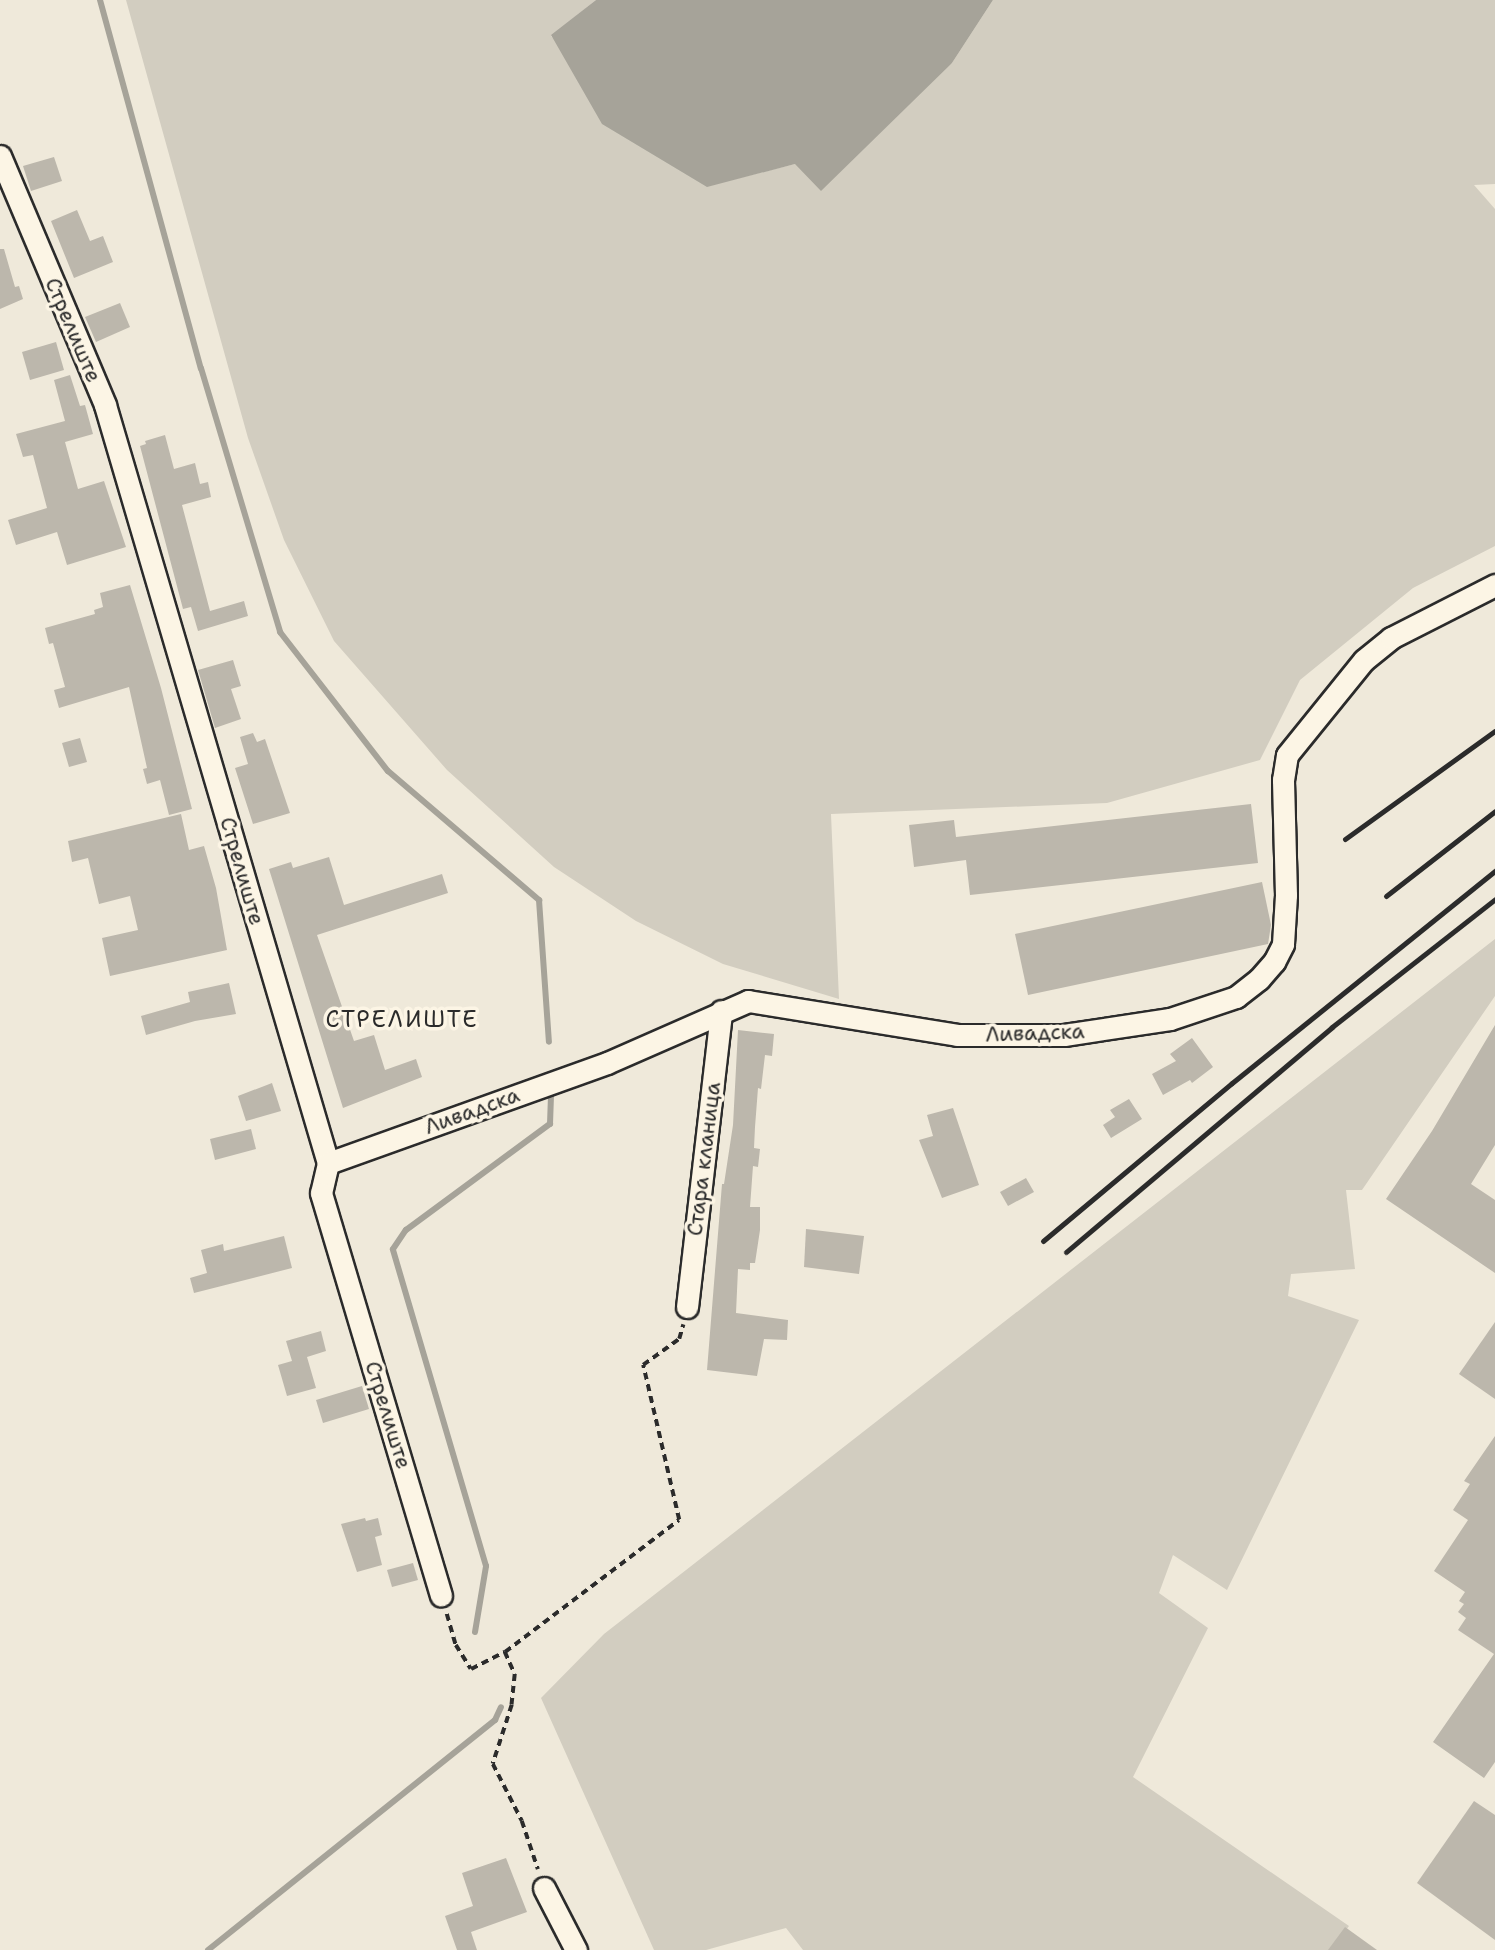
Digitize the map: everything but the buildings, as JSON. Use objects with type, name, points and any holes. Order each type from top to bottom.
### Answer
[{"type":"street","name":"Стрелиште","points":[[0,156],[105,405],[328,1163],[321,1193],[441,1596]]},
{"type":"street","name":"Ливадска","points":[[328,1163],[607,1063],[748,1001],[957,1035],[1064,1035],[1170,1020],[1236,997],[1259,979],[1283,944],[1286,895],[1283,780],[1287,755],[1364,660],[1391,638],[1495,586]]},
{"type":"street","name":"Стара кланица","points":[[687,1307],[721,1011]]},
{"type":"street","points":[[544,1888],[576,1950]]},
{"type":"path","points":[[441,1596],[456,1645],[471,1669],[505,1652],[679,1520],[643,1365],[679,1339],[687,1307]]},
{"type":"path","points":[[505,1652],[516,1674],[512,1705],[493,1764],[522,1821],[544,1888]]},
{"type":"shaded area","points":[[126,0],[596,0],[551,36],[707,186],[795,164],[952,63],[993,0],[1495,0],[1495,184],[1474,185],[1495,209],[1495,546],[1413,588],[1300,680],[1260,760],[1107,803],[831,814],[839,999],[723,964],[636,921],[554,867],[447,770],[334,641],[284,540],[248,438]]},
{"type":"shaded area","points":[[596,0],[993,0],[952,63],[821,191],[795,164],[707,187],[602,124],[551,35]]},
{"type":"shaded area","points":[[1495,939],[1495,996],[1362,1190],[1346,1190],[1355,1269],[1291,1274],[1288,1296],[1359,1320],[1227,1590],[1173,1555],[1159,1593],[1208,1628],[1133,1777],[1349,1926],[1331,1950],[803,1950],[786,1928],[706,1950],[654,1950],[541,1698],[604,1634]]},
{"type":"waterway","points":[[100,0],[201,368],[280,632],[388,771],[539,900],[549,1042]]},
{"type":"waterway","points":[[475,1632],[486,1566],[393,1249],[406,1230],[550,1124],[551,1094]]},
{"type":"waterway","points":[[208,1950],[495,1720],[501,1707]]},
{"type":"railway","points":[[1345,839],[1495,731]]},
{"type":"railway","points":[[1386,896],[1495,811]]},
{"type":"railway","points":[[1043,1241],[1232,1083],[1495,871]]},
{"type":"railway","points":[[1066,1252],[1332,1027],[1495,899]]},
{"type":"district","name":"СТРЕЛИШТЕ","points":[[402,1019]]}]
